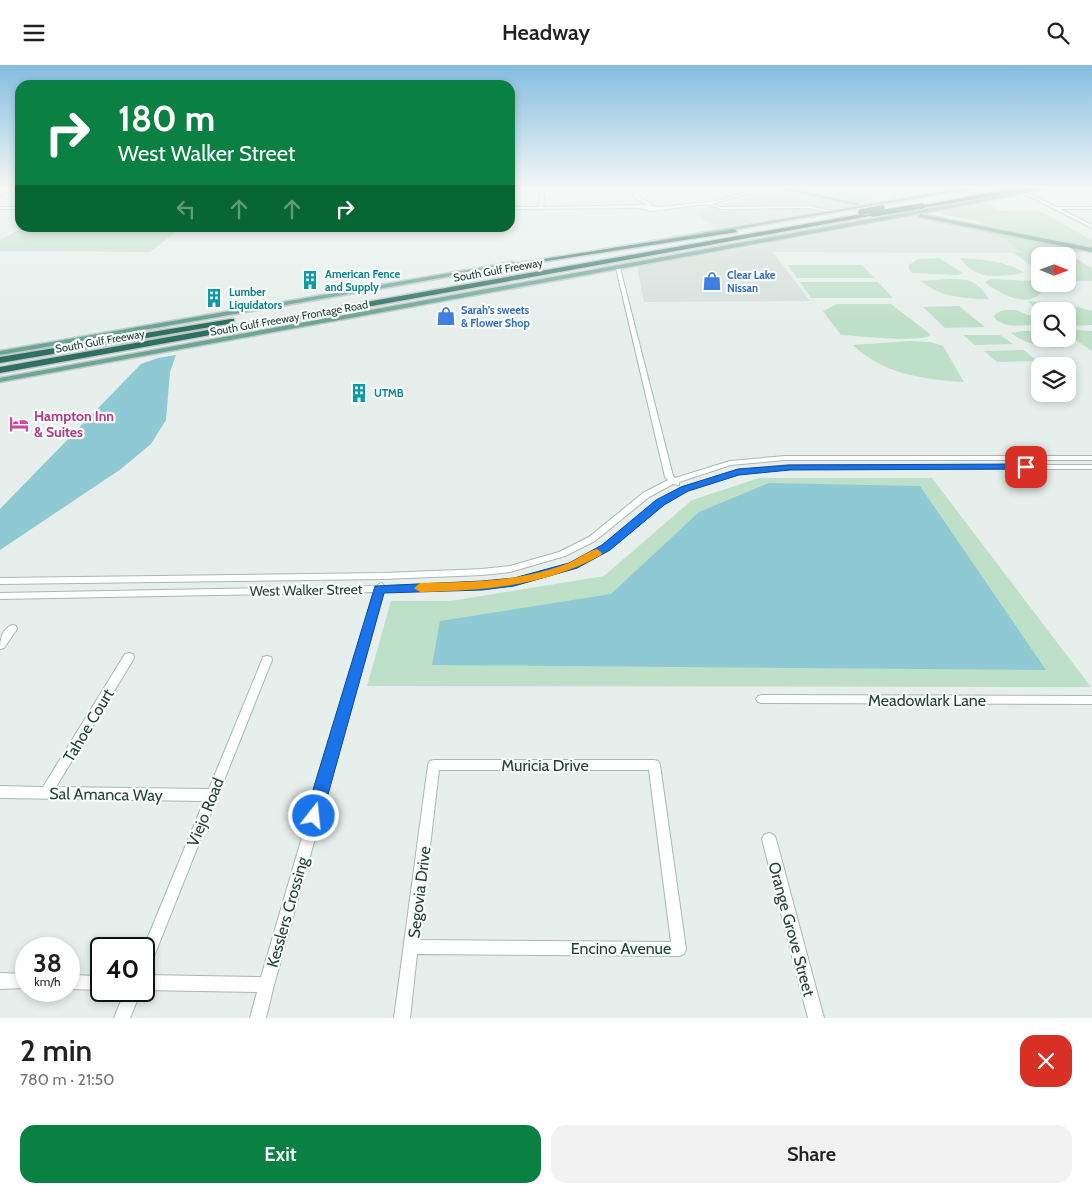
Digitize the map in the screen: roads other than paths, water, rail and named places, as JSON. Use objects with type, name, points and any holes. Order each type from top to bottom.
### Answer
[{"type":"highway","points":[[501,266],[732,231]]},
{"type":"highway","name":"South Gulf Freeway","points":[[0,360],[742,231]]},
{"type":"highway","name":"South Gulf Freeway","points":[[0,370],[778,231]]},
{"type":"highway","points":[[550,280],[770,233]]},
{"type":"main road","name":"South Gulf Freeway Frontage Road","points":[[0,353],[706,231]]},
{"type":"main road","name":"South Gulf Freeway Frontage Road","points":[[0,380],[820,231]]},
{"type":"main road","points":[[1005,231],[1092,248]]},
{"type":"main road","points":[[1012,231],[1092,248]]},
{"type":"street","points":[[618,268],[669,477],[685,489]]},
{"type":"street","name":"West Walker Street","points":[[0,581],[384,576],[510,569],[562,555],[592,539],[646,495],[673,481],[722,465],[760,459],[1092,458]]},
{"type":"street","name":"West Walker Street","points":[[0,596],[380,589],[514,582],[573,565],[606,548],[660,503],[685,489],[738,472],[766,469],[1092,467]]},
{"type":"street","name":"Kesslers Crossing","points":[[258,1018],[384,576]]},
{"type":"street","points":[[127,594],[136,579]]},
{"type":"street","points":[[0,645],[12,629]]},
{"type":"street","name":"Tahoe Court","points":[[46,793],[130,657]]},
{"type":"street","name":"Viejo Road","points":[[155,937],[267,660]]},
{"type":"street","name":"Meadowlark Lane","points":[[762,699],[1092,700]]},
{"type":"street","name":"Muricia Drive","points":[[434,765],[654,765],[654,768]]},
{"type":"street","name":"Segovia Drive","points":[[402,1018],[434,765]]},
{"type":"street","name":"Encino Avenue","points":[[412,947],[679,949],[654,768]]},
{"type":"street","name":"Sal Amanca Way","points":[[0,792],[212,795]]},
{"type":"street","name":"Orange Grove Street","points":[[768,839],[816,1018]]},
{"type":"street","points":[[0,981],[15,981]]},
{"type":"street","points":[[155,983],[266,985]]},
{"type":"street","points":[[122,1018],[129,1002]]},
{"type":"water","points":[[176,355],[170,372],[166,420],[151,444],[121,469],[0,550],[0,509],[141,364],[158,358]]},
{"type":"water","points":[[769,483],[920,486],[1046,670],[432,665],[440,621],[611,594],[699,512]]},
{"type":"place","name":"American Fence and Supply","points":[[310,280]]},
{"type":"place","name":"Clear Lake Nissan","points":[[712,281]]},
{"type":"place","name":"Lumber Liquidators","points":[[214,298]]},
{"type":"place","name":"Sarah’s sweets & Flower Shop","points":[[446,316]]},
{"type":"place","name":"UTMB","points":[[359,393]]},
{"type":"place","name":"Hampton Inn & Suites","points":[[19,424]]}]
